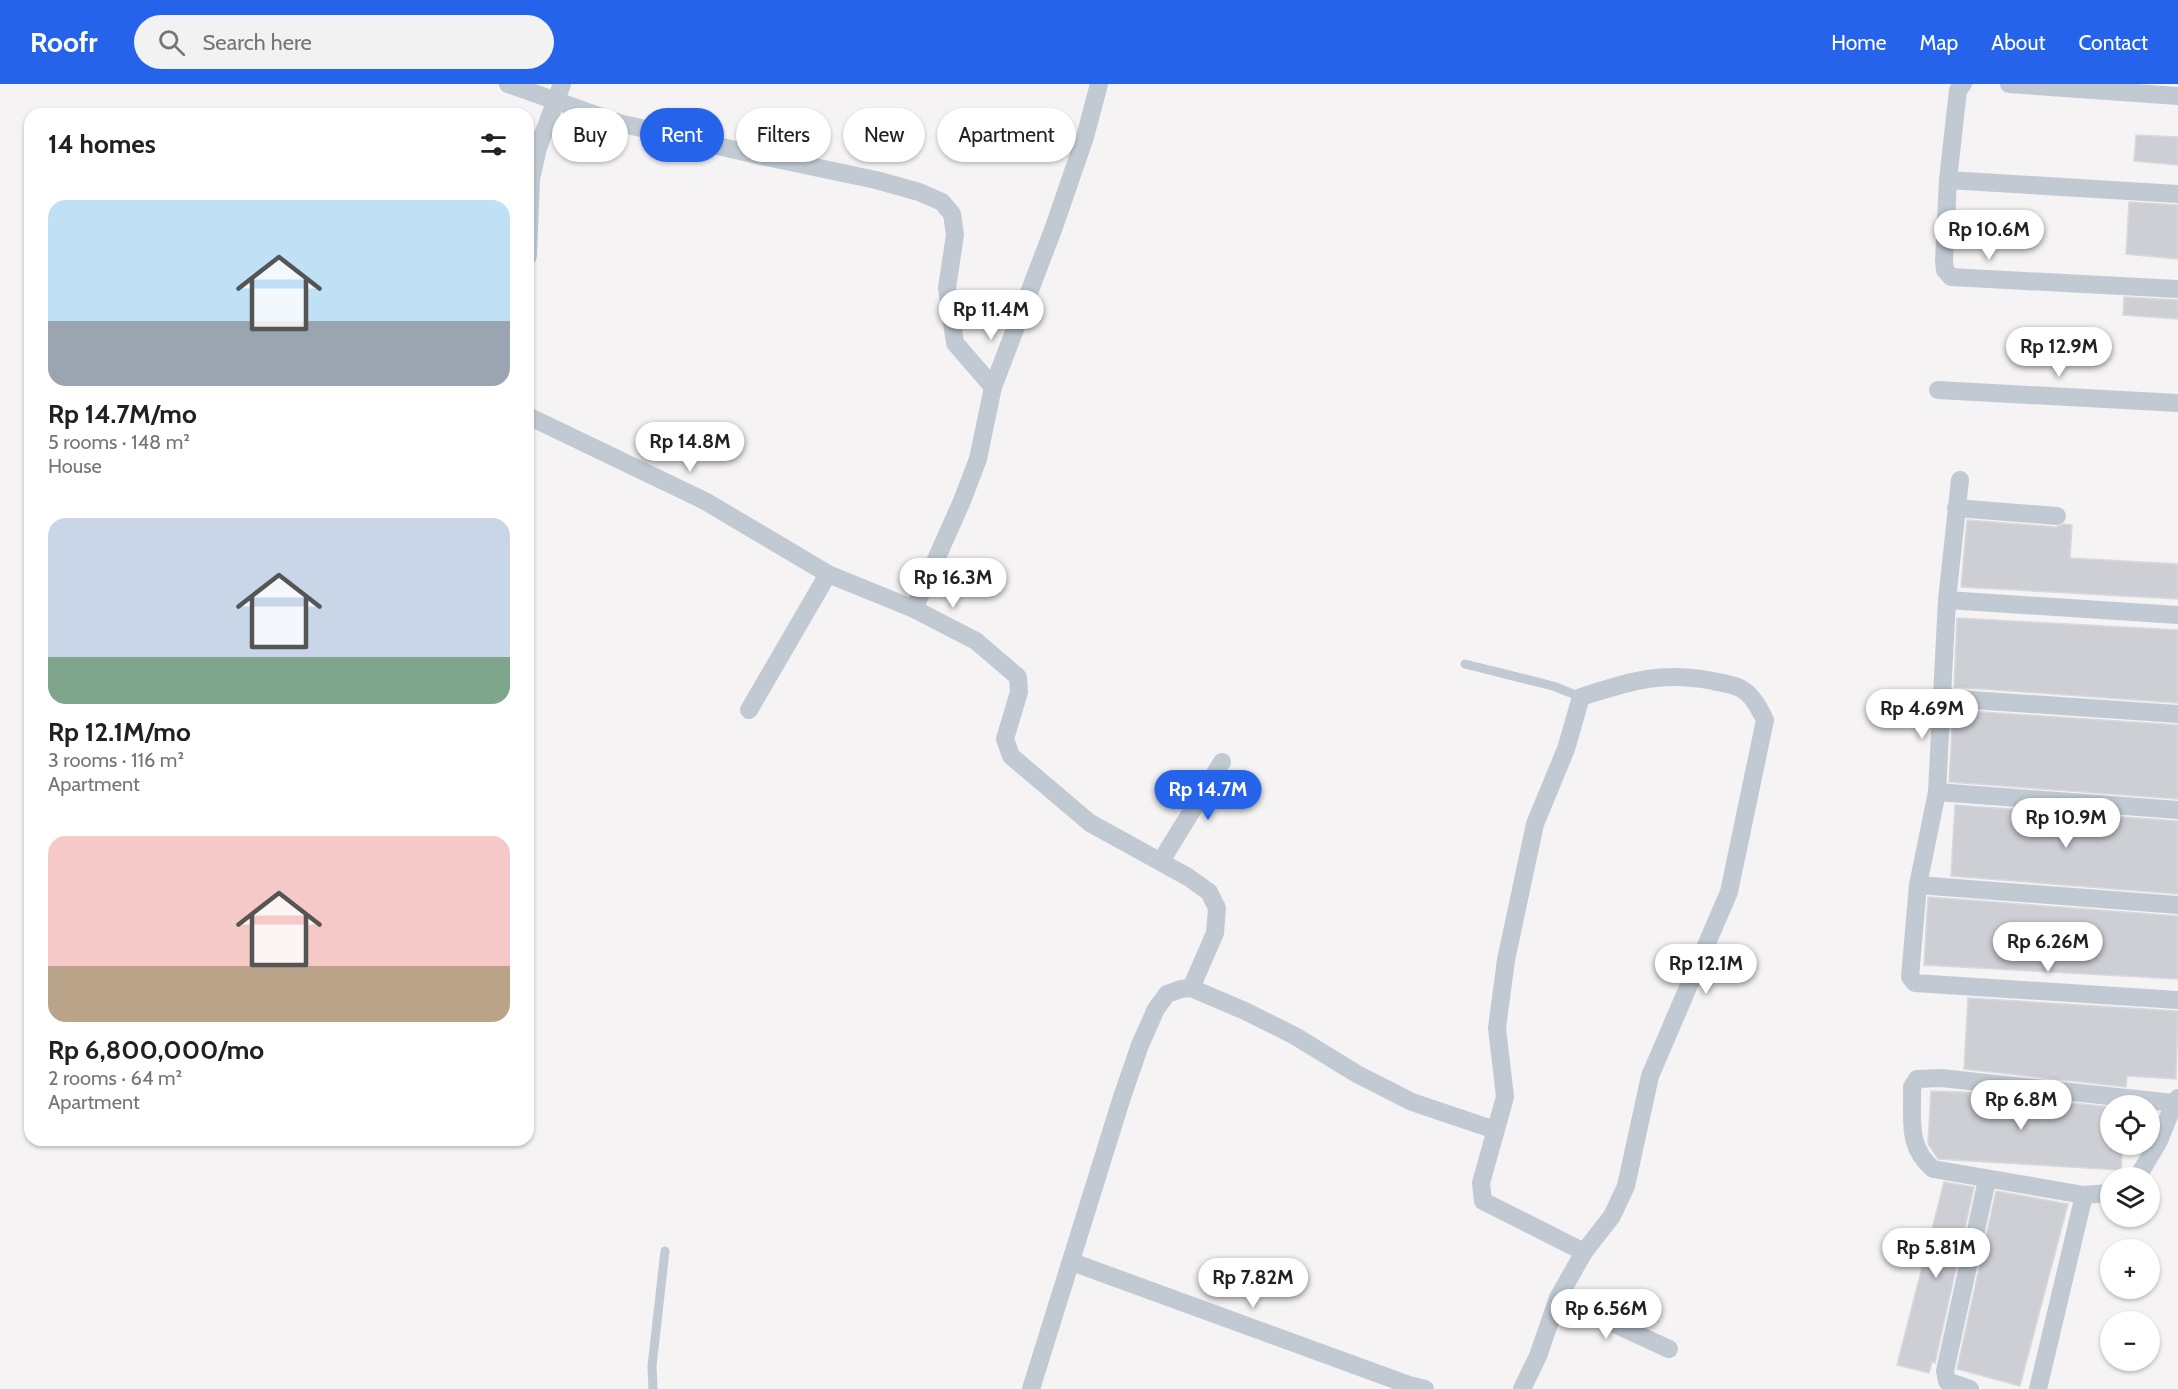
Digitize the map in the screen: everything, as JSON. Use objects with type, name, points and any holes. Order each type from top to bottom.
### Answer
[{"type":"street","points":[[508,84],[559,92],[619,123],[876,180],[920,192],[942,202],[952,214],[955,235],[947,288],[955,343],[993,387]]},
{"type":"street","points":[[914,609],[978,459],[993,387],[1054,227],[1085,137],[1099,84]]},
{"type":"street","points":[[1963,84],[1958,90],[1948,180],[1944,260],[1945,270],[1951,277],[2178,289]]},
{"type":"street","points":[[2009,84],[2178,96]]},
{"type":"street","points":[[534,165],[559,92]]},
{"type":"street","points":[[1948,180],[2178,194]]},
{"type":"street","points":[[1938,390],[2178,403]]},
{"type":"street","points":[[534,419],[705,501],[828,574],[914,609],[976,641],[1017,677],[1018,692],[1005,739],[1011,756],[1090,823],[1161,861],[1209,892],[1217,908],[1215,933],[1191,988]]},
{"type":"street","points":[[1960,480],[1947,600],[1937,792],[1918,885],[1910,977],[1915,983],[2178,1000]]},
{"type":"street","points":[[1956,508],[2057,516]]},
{"type":"street","points":[[749,710],[828,574]]},
{"type":"street","points":[[1947,600],[2178,615]]},
{"type":"street","points":[[1522,1389],[1538,1356],[1558,1298],[1584,1252],[1611,1216],[1626,1186],[1650,1076],[1729,892],[1765,720],[1756,702],[1740,688],[1689,677],[1638,679],[1581,697],[1566,749],[1535,824],[1506,960],[1497,1028],[1505,1097],[1481,1183],[1483,1200],[1584,1252]]},
{"type":"street","points":[[1943,698],[2178,714]]},
{"type":"street","points":[[1161,861],[1222,762]]},
{"type":"street","points":[[1937,792],[2178,810]]},
{"type":"street","points":[[1918,885],[2178,905]]},
{"type":"street","points":[[1031,1389],[1122,1097],[1144,1036],[1156,1009],[1167,994],[1191,988],[1295,1036],[1357,1074],[1412,1102],[1495,1130]]},
{"type":"street","points":[[2100,1194],[2084,1196],[1933,1169],[1922,1160],[1915,1148],[1912,1087],[1917,1079],[1941,1078],[2176,1100],[2158,1141],[2143,1167]]},
{"type":"street","points":[[1970,1389],[1947,1381],[1945,1371],[1987,1180]]},
{"type":"street","points":[[2038,1389],[2084,1196]]},
{"type":"street","points":[[1072,1262],[1425,1389]]},
{"type":"street","points":[[1558,1298],[1669,1349]]},
{"type":"lane","points":[[1465,664],[1553,686],[1581,697]]},
{"type":"lane","points":[[653,1389],[652,1366],[665,1251]]},
{"type":"building","points":[[2136,135],[2178,137],[2178,165],[2134,161]]},
{"type":"building","points":[[2129,202],[2178,205],[2178,259],[2126,254]]},
{"type":"building","points":[[2124,297],[2178,300],[2178,319],[2123,315]]},
{"type":"building","points":[[1967,520],[2056,527],[2064,524],[2072,525],[2070,558],[2178,564],[2178,599],[1961,587]]},
{"type":"building","points":[[1957,618],[2178,630],[2178,703],[1954,687]]},
{"type":"building","points":[[1953,710],[2178,725],[2178,799],[1949,782]]},
{"type":"building","points":[[1955,805],[2178,821],[2178,894],[1951,876]]},
{"type":"building","points":[[1928,897],[2178,916],[2178,979],[1924,965]]},
{"type":"building","points":[[1968,998],[2178,1011],[2176,1079],[2127,1076],[2126,1087],[1964,1069]]},
{"type":"building","points":[[1931,1091],[1963,1092],[2100,1106],[2100,1155],[2122,1155],[2121,1167],[2100,1169],[1938,1159],[1928,1144]]},
{"type":"building","points":[[1944,1182],[1974,1187],[1935,1363],[1932,1362],[1929,1373],[1897,1365]]},
{"type":"building","points":[[1996,1191],[2068,1204],[2020,1386],[1957,1369]]}]
